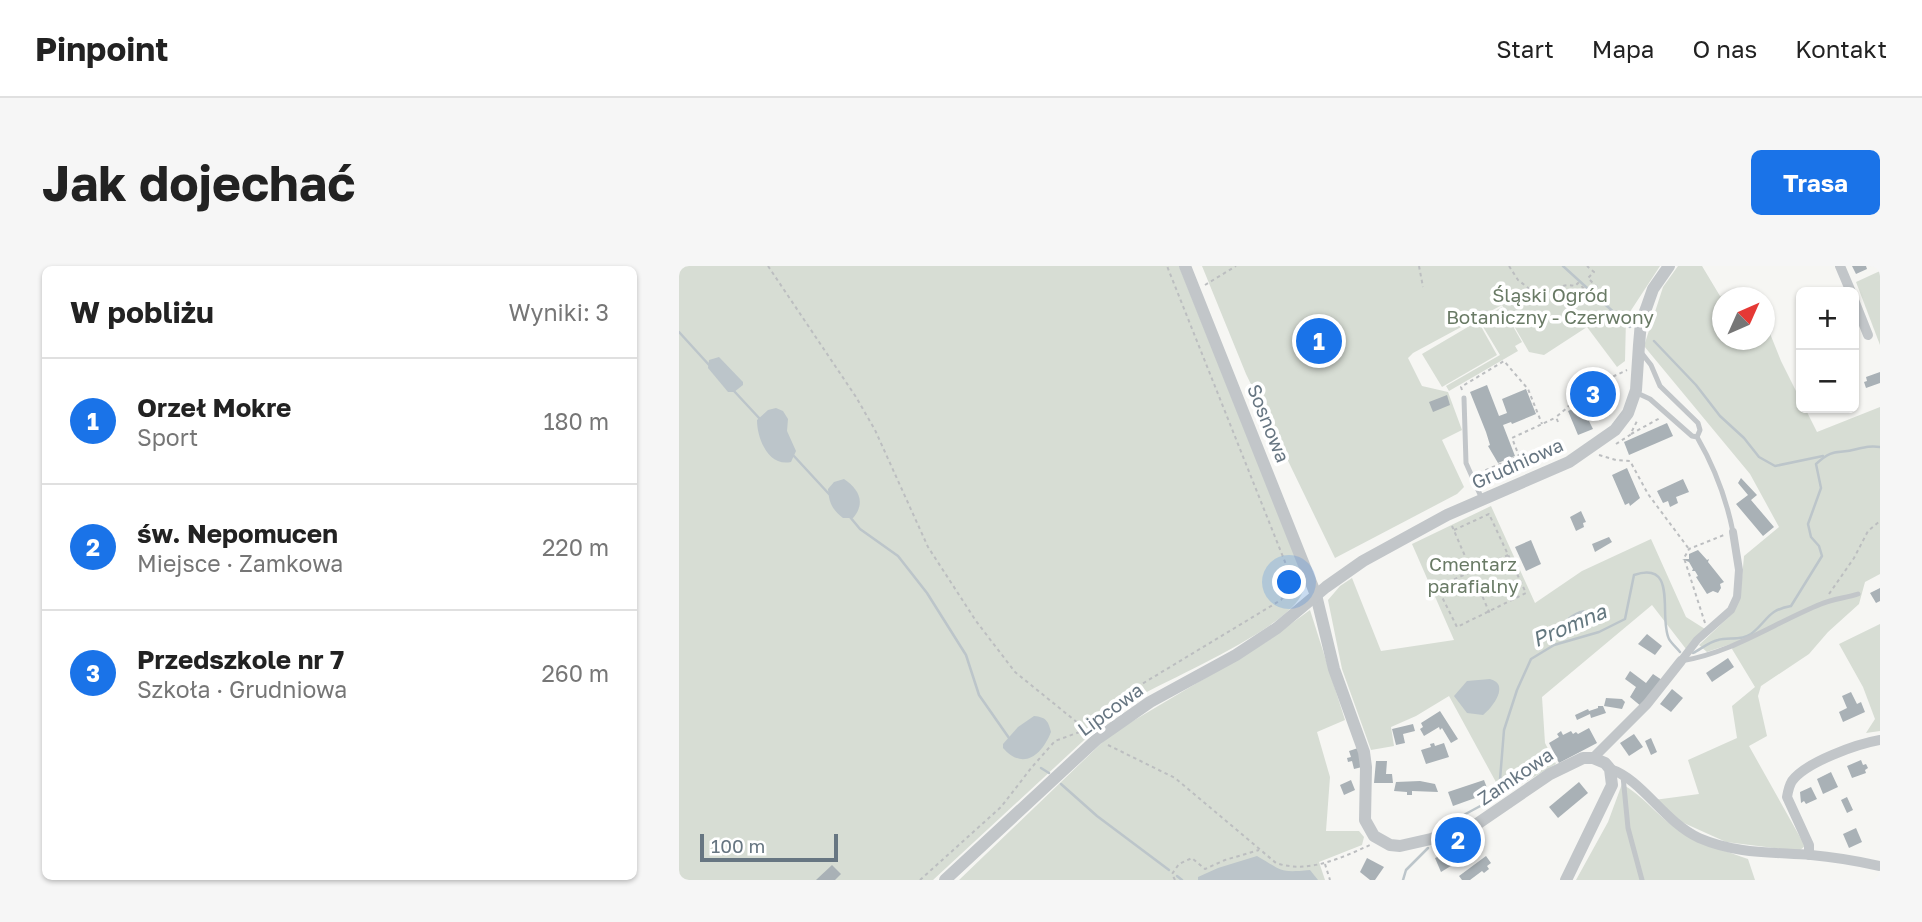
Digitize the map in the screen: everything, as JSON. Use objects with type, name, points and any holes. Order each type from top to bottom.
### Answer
[{"type":"street","name":"Sosnowa","points":[[1185,266],[1317,595]]},
{"type":"street","name":"Grudniowa","points":[[1317,595],[1363,561],[1482,499],[1569,462],[1598,444],[1622,422],[1636,393],[1641,323],[1653,289],[1668,266]]},
{"type":"street","points":[[1840,266],[1848,287]]},
{"type":"street","points":[[1859,312],[1868,335]]},
{"type":"street","name":"Zamkowa","points":[[1381,841],[1399,846],[1474,826],[1550,774],[1574,761],[1593,758],[1647,704],[1697,640],[1731,610],[1737,597],[1739,570],[1730,533]]},
{"type":"street","points":[[1317,595],[1334,669],[1364,751],[1364,820],[1369,830],[1381,841]]},
{"type":"street","name":"Lipcowa","points":[[946,880],[1097,739],[1150,702],[1247,649],[1317,595]]},
{"type":"street","points":[[1809,855],[1809,845],[1787,797],[1794,778],[1811,766],[1841,752],[1880,740]]},
{"type":"street","points":[[1593,758],[1616,771],[1674,823],[1697,837],[1728,849],[1842,858],[1880,866]]},
{"type":"street","points":[[1566,880],[1611,790],[1616,771]]},
{"type":"lane","name":"Zamkowa","points":[[1638,349],[1651,365],[1660,386],[1698,423],[1700,430],[1697,437]]},
{"type":"lane","name":"Zamkowa","points":[[1636,393],[1650,399],[1692,436],[1697,437],[1719,480],[1728,505],[1730,533]]},
{"type":"lane","points":[[1464,398],[1464,449],[1471,477],[1482,499]]},
{"type":"lane","points":[[1681,661],[1710,655],[1822,603],[1857,594]]},
{"type":"lane","points":[[1616,771],[1642,880]]},
{"type":"path","points":[[768,266],[856,397],[875,430],[928,547],[1015,672],[1097,739],[1175,778],[1276,863],[1285,866],[1325,864],[1381,841]]},
{"type":"path","points":[[920,880],[1001,807],[1055,741],[1085,730],[1127,693],[1281,600],[1292,585],[1167,266]]},
{"type":"path","points":[[1195,290],[1235,266]]},
{"type":"path","points":[[1419,266],[1423,287]]},
{"type":"path","points":[[1509,266],[1518,280],[1540,297],[1553,289],[1579,283],[1590,294],[1597,287],[1588,278],[1594,272],[1587,266]]},
{"type":"path","points":[[1464,398],[1461,387],[1504,361],[1528,389],[1542,424]]},
{"type":"path","points":[[1471,477],[1519,456],[1512,438],[1556,417],[1578,393],[1631,367]]},
{"type":"path","points":[[1669,416],[1598,454],[1630,461],[1648,494],[1689,549]]},
{"type":"path","points":[[1556,417],[1558,422]]},
{"type":"path","points":[[1630,435],[1637,418]]},
{"type":"path","points":[[1454,530],[1489,514],[1526,593],[1457,627],[1437,586],[1508,555]]},
{"type":"path","points":[[1822,603],[1854,558],[1868,531],[1880,521]]},
{"type":"path","points":[[1451,525],[1490,612]]},
{"type":"path","points":[[1702,615],[1684,558],[1689,549],[1730,533]]},
{"type":"path","points":[[1175,880],[1173,874],[1179,864],[1192,858],[1205,869],[1260,850]]},
{"type":"path","points":[[1325,864],[1330,880]]},
{"type":"green space","points":[[679,266],[1179,266],[1299,567],[1303,591],[1295,604],[1279,619],[1233,648],[1145,693],[1109,717],[933,880],[679,880]]},
{"type":"green space","name":"Śląski Ogród Botaniczny - Czerwony","points":[[1202,266],[1660,266],[1626,318],[1625,361],[1617,367],[1587,327],[1544,355],[1529,352],[1502,305],[1413,353],[1408,358],[1422,386],[1448,392],[1462,430],[1442,440],[1464,487],[1457,494],[1335,558],[1246,374]]},
{"type":"green space","points":[[1678,266],[1702,266],[1715,287],[1712,287],[1712,350],[1775,350],[1775,346],[1796,391],[1796,413],[1808,413],[1817,432],[1880,407],[1880,574],[1865,582],[1859,604],[1828,632],[1809,654],[1761,686],[1758,696],[1767,736],[1749,746],[1805,846],[1799,851],[1726,842],[1675,819],[1654,800],[1699,794],[1688,760],[1737,738],[1732,706],[1755,687],[1732,649],[1734,643],[1707,652],[1699,645],[1733,613],[1742,578],[1744,556],[1779,527],[1750,474],[1644,346],[1663,287]]},
{"type":"green space","points":[[1880,271],[1880,345],[1859,287],[1856,282]]},
{"type":"green space","points":[[1502,307],[1522,342],[1515,346],[1518,351],[1449,391],[1446,386],[1500,355],[1479,320]]},
{"type":"green space","points":[[1478,321],[1497,355],[1442,387],[1422,354]]},
{"type":"green space","name":"Cmentarz parafialny","points":[[1491,506],[1535,603],[1582,571],[1651,539],[1686,617],[1705,629],[1686,649],[1652,605],[1542,697],[1545,743],[1556,764],[1503,795],[1449,696],[1391,727],[1394,746],[1371,750],[1342,669],[1328,600],[1340,586],[1352,578],[1381,651],[1454,640],[1412,544]]},
{"type":"green space","points":[[1310,610],[1345,720],[1317,732],[1330,777],[1326,831],[1359,831],[1364,837],[1362,845],[1319,862],[1325,880],[959,880],[1111,734],[1266,642]]},
{"type":"green space","points":[[1880,624],[1880,731],[1866,733],[1875,719],[1863,687],[1839,644]]},
{"type":"green space","points":[[1622,784],[1636,793],[1666,821],[1690,837],[1748,859],[1755,880],[1576,880],[1608,822]]},
{"type":"water","points":[[719,357],[743,382],[734,392],[728,392],[708,368],[709,360]]},
{"type":"water","points":[[776,408],[783,411],[788,419],[787,431],[796,451],[791,462],[776,460],[770,456],[759,435],[757,420],[768,410]]},
{"type":"water","points":[[844,479],[854,487],[859,497],[859,507],[853,518],[843,518],[834,509],[829,498],[828,489],[834,482]]},
{"type":"water","points":[[1584,610],[1589,616],[1589,622],[1557,633],[1567,618]]},
{"type":"water","points":[[1490,679],[1499,686],[1498,696],[1491,707],[1483,715],[1467,713],[1454,696],[1467,681]]},
{"type":"water","points":[[1034,716],[1046,720],[1049,725],[1051,732],[1043,747],[1025,759],[1010,755],[1003,748],[1003,744],[1018,727]]},
{"type":"water","points":[[1257,856],[1282,870],[1310,870],[1318,880],[1198,880],[1198,877],[1218,868]]},
{"type":"building","points":[[1852,266],[1866,266],[1867,269],[1856,274]]},
{"type":"building","points":[[1880,372],[1880,383],[1866,388],[1866,377]]},
{"type":"building","points":[[1487,385],[1499,416],[1507,413],[1502,399],[1526,389],[1536,414],[1503,425],[1515,456],[1498,463],[1488,446],[1490,445],[1486,432],[1470,392]]},
{"type":"building","points":[[1447,395],[1450,405],[1433,412],[1429,402]]},
{"type":"building","points":[[1602,396],[1610,415],[1604,418],[1595,399]]},
{"type":"building","points":[[1582,405],[1587,416],[1590,415],[1592,420],[1589,421],[1593,429],[1578,435],[1568,411]]},
{"type":"building","points":[[1667,423],[1673,436],[1629,455],[1624,442]]},
{"type":"building","points":[[1627,468],[1640,498],[1630,506],[1629,503],[1625,505],[1612,475]]},
{"type":"building","points":[[1741,478],[1757,495],[1751,500],[1774,527],[1763,536],[1736,504],[1748,495],[1738,483]]},
{"type":"building","points":[[1683,479],[1689,492],[1676,497],[1678,503],[1670,507],[1668,501],[1663,503],[1657,491]]},
{"type":"building","points":[[1581,511],[1586,522],[1583,523],[1584,527],[1576,531],[1570,517]]},
{"type":"building","points":[[1609,537],[1612,542],[1595,552],[1592,544]]},
{"type":"building","points":[[1531,540],[1541,564],[1526,571],[1515,547]]},
{"type":"building","points":[[1698,550],[1709,559],[1708,562],[1724,582],[1720,584],[1718,593],[1713,591],[1707,594],[1689,562],[1682,559],[1689,559],[1689,554]]},
{"type":"building","points":[[1880,588],[1880,601],[1876,603],[1870,593]]},
{"type":"building","points":[[1647,634],[1662,646],[1655,655],[1638,644]]},
{"type":"building","points":[[1728,658],[1734,667],[1712,682],[1706,673]]},
{"type":"building","points":[[1630,671],[1646,683],[1653,674],[1662,680],[1642,707],[1630,697],[1636,687],[1625,679]]},
{"type":"building","points":[[1672,689],[1683,698],[1671,712],[1660,704]]},
{"type":"building","points":[[1851,692],[1857,704],[1861,702],[1865,712],[1843,722],[1839,712],[1847,708],[1842,696]]},
{"type":"building","points":[[1606,698],[1622,699],[1625,702],[1622,709],[1604,706]]},
{"type":"building","points":[[1603,706],[1606,713],[1591,718],[1590,714],[1577,720],[1575,715]]},
{"type":"building","points":[[1440,711],[1458,739],[1451,743],[1442,728],[1440,730],[1439,727],[1424,736],[1420,729],[1423,727],[1421,723]]},
{"type":"building","points":[[1413,724],[1415,731],[1403,734],[1405,743],[1396,745],[1392,729]]},
{"type":"building","points":[[1589,728],[1597,743],[1559,763],[1549,743],[1559,737],[1557,734],[1561,731],[1563,735],[1571,731],[1578,734]]},
{"type":"building","points":[[1634,734],[1643,747],[1629,756],[1620,743]]},
{"type":"building","points":[[1651,738],[1657,752],[1651,755],[1645,741]]},
{"type":"building","points":[[1434,743],[1435,746],[1444,743],[1449,757],[1426,764],[1421,750]]},
{"type":"building","points":[[1358,748],[1362,767],[1354,769],[1352,761],[1348,762],[1347,758],[1351,757],[1349,751]]},
{"type":"building","points":[[1861,760],[1868,768],[1866,773],[1852,778],[1847,766]]},
{"type":"building","points":[[1376,761],[1387,761],[1386,774],[1392,774],[1393,783],[1374,783]]},
{"type":"building","points":[[1831,772],[1838,787],[1823,794],[1817,779]]},
{"type":"building","points":[[1351,780],[1355,790],[1344,795],[1340,785]]},
{"type":"building","points":[[1484,780],[1489,793],[1453,806],[1448,792]]},
{"type":"building","points":[[1420,781],[1435,784],[1438,792],[1412,791],[1412,795],[1407,795],[1407,792],[1394,791],[1396,782]]},
{"type":"building","points":[[1579,782],[1588,793],[1558,818],[1549,807]]},
{"type":"building","points":[[1811,787],[1817,799],[1806,804],[1804,801],[1801,803],[1800,792]]},
{"type":"building","points":[[1847,797],[1853,810],[1847,813],[1841,800]]},
{"type":"building","points":[[1856,828],[1862,842],[1849,848],[1843,834]]},
{"type":"building","points":[[1454,850],[1459,861],[1441,872],[1435,858]]},
{"type":"building","points":[[1486,856],[1491,863],[1487,866],[1489,869],[1470,880],[1462,880],[1459,876]]},
{"type":"building","points":[[1367,858],[1384,867],[1375,880],[1370,880],[1360,872]]},
{"type":"building","points":[[832,865],[841,874],[835,880],[816,880]]},
{"type":"waterway","points":[[1563,266],[1630,327]]},
{"type":"waterway","points":[[679,332],[710,366]]},
{"type":"waterway","points":[[1654,341],[1759,457],[1775,466],[1823,456]]},
{"type":"waterway","points":[[734,391],[760,419]]},
{"type":"waterway","name":"Promna","points":[[1693,653],[1715,641],[1747,636],[1772,613],[1791,606],[1822,556],[1819,546],[1811,537],[1808,524],[1821,488],[1816,464],[1832,453],[1880,447]]},
{"type":"waterway","points":[[793,455],[829,494]]},
{"type":"waterway","points":[[850,517],[860,529],[898,556],[927,593],[966,655],[979,695],[1009,738]]},
{"type":"waterway","name":"Promna","points":[[1447,824],[1484,804],[1499,792],[1504,730],[1531,659],[1554,645],[1599,632],[1625,619],[1634,575],[1648,573],[1657,576],[1662,583],[1666,629],[1670,641],[1680,652]]},
{"type":"waterway","points":[[1041,768],[1049,773]]},
{"type":"waterway","points":[[1061,784],[1097,816],[1169,870]]},
{"type":"waterway","points":[[1403,880],[1406,870],[1428,848]]},
{"type":"waterway","points":[[1177,876],[1182,880]]},
{"type":"place","name":"Orzeł Mokre","points":[[1319,341]]},
{"type":"place","name":"Przedszkole nr 7","points":[[1593,394]]},
{"type":"place","name":"św. Nepomucen","points":[[1458,840]]}]
